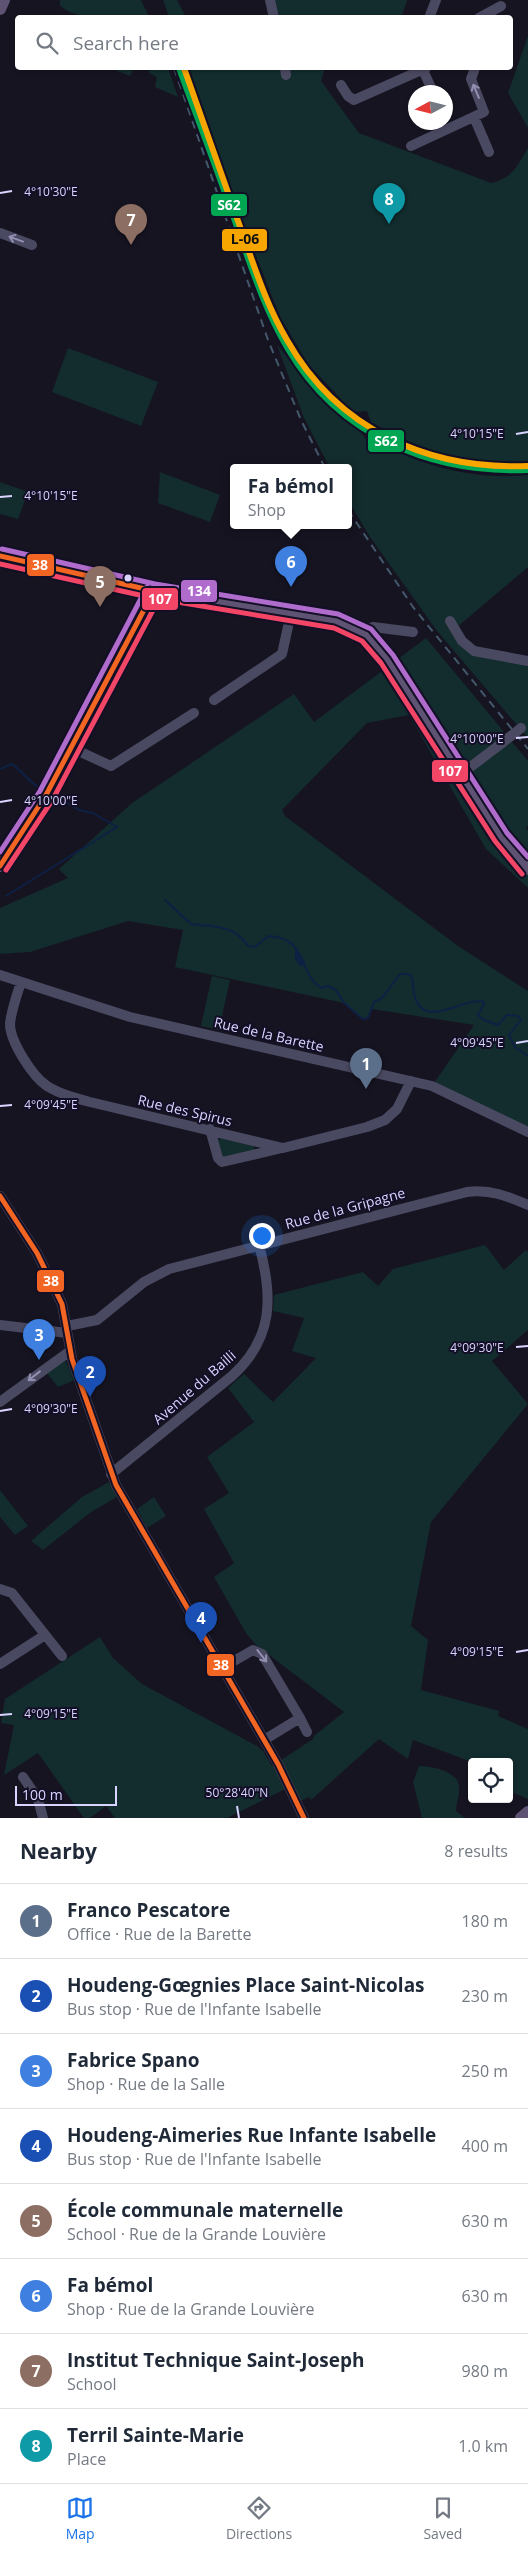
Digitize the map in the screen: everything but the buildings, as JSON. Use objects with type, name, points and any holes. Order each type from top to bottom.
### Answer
[{"type":"main road","points":[[0,556],[154,591],[291,613],[346,624],[362,632],[375,643],[387,659],[501,838],[528,869]]},
{"type":"main road","points":[[0,866],[46,795],[154,591]]},
{"type":"main road","points":[[521,1818],[528,1812]]},
{"type":"street","points":[[270,0],[273,15]]},
{"type":"street","points":[[430,15],[436,0]]},
{"type":"street","points":[[484,15],[503,3]]},
{"type":"street","points":[[498,15],[503,3]]},
{"type":"street","points":[[341,85],[348,96],[354,100],[419,70]]},
{"type":"street","points":[[424,70],[430,85]]},
{"type":"street","points":[[453,122],[474,117],[484,112],[472,79],[474,70]]},
{"type":"street","points":[[474,117],[489,152]]},
{"type":"street","points":[[411,146],[437,130]]},
{"type":"street","points":[[0,233],[32,245]]},
{"type":"street","points":[[214,700],[282,654],[291,613]]},
{"type":"street","points":[[450,620],[462,641],[470,649],[528,661]]},
{"type":"street","points":[[362,632],[372,627],[413,632]]},
{"type":"street","points":[[72,748],[111,766],[194,713]]},
{"type":"street","points":[[460,774],[525,725]]},
{"type":"street","name":"Rue de la Barette","points":[[0,975],[130,1017],[444,1090],[528,1132]]},
{"type":"street","name":"Rue des Spirus","points":[[20,982],[10,1022],[12,1039],[45,1084],[65,1095],[90,1102],[210,1129],[283,1148],[367,1127],[385,1120],[397,1109],[411,1081]]},
{"type":"street","points":[[210,1129],[218,1158],[222,1162],[283,1148]]},
{"type":"street","name":"Rue de la Gripagne","points":[[0,1325],[67,1329],[97,1320],[144,1282],[159,1274],[259,1245],[467,1192],[484,1190],[496,1192],[528,1205]]},
{"type":"street","points":[[0,1196],[38,1253],[64,1312],[74,1366],[95,1421],[111,1474],[264,1740],[304,1818]]},
{"type":"street","name":"Avenue du Bailli","points":[[111,1474],[232,1376],[247,1361],[258,1344],[266,1323],[268,1296],[268,1281],[259,1245]]},
{"type":"street","points":[[0,1402],[70,1350]]},
{"type":"street","points":[[0,1589],[8,1590],[12,1593],[62,1656]]},
{"type":"street","points":[[0,1664],[45,1635]]},
{"type":"street","points":[[222,1668],[253,1650],[258,1650],[307,1732]]},
{"type":"street","points":[[264,1740],[300,1718]]},
{"type":"street","points":[[23,1777],[38,1799],[43,1818]]},
{"type":"green space","points":[[60,0],[141,0],[148,15],[77,15],[67,11],[60,5]]},
{"type":"green space","points":[[163,0],[177,0],[185,15],[168,15]]},
{"type":"green space","points":[[274,0],[407,0],[402,15],[278,15]]},
{"type":"green space","points":[[528,36],[528,128],[508,93]]},
{"type":"green space","points":[[115,70],[133,70],[130,76]]},
{"type":"green space","points":[[148,70],[169,70],[178,97],[155,87],[157,77]]},
{"type":"green space","points":[[189,70],[324,70],[321,81],[359,133],[491,183],[505,178],[514,170],[528,148],[528,461],[486,461],[466,459],[447,454],[409,441],[371,422],[367,411],[353,412],[308,364],[280,317],[247,233]]},
{"type":"green space","points":[[277,345],[322,399],[358,429],[368,443],[375,443],[394,449],[418,460],[458,472],[500,476],[528,475],[528,567],[455,629],[466,646],[528,661],[528,738],[437,631],[370,537],[352,507],[352,464],[328,464],[304,418]]},
{"type":"green space","points":[[68,348],[158,382],[141,426],[52,392]]},
{"type":"green space","points":[[160,472],[220,495],[210,522],[158,503]]},
{"type":"green space","points":[[0,482],[28,492],[18,519],[0,514]]},
{"type":"green space","points":[[426,638],[505,733],[473,764],[512,742],[528,761],[528,826],[526,828],[528,831],[528,888],[486,849],[409,715],[367,723],[282,810],[285,816],[458,946],[528,991],[528,1132],[432,1086],[474,1025],[372,1009],[368,1018],[363,1019],[344,1003],[175,967],[183,930],[128,921],[30,952],[0,954],[0,908],[68,878],[59,869],[132,803],[294,694],[314,722]]},
{"type":"green space","points":[[212,976],[230,980],[219,1030],[201,1026]]},
{"type":"green space","points":[[221,1137],[254,1145],[255,1151],[223,1157],[218,1140]]},
{"type":"green space","points":[[485,1245],[504,1270],[526,1250],[528,1252],[528,1330],[492,1361],[528,1404],[431,1522],[411,1626],[428,1640],[421,1690],[499,1711],[498,1716],[528,1729],[528,1799],[513,1793],[513,1758],[468,1758],[468,1761],[413,1740],[408,1759],[379,1739],[311,1800],[309,1797],[296,1803],[289,1787],[227,1818],[115,1818],[106,1806],[90,1818],[84,1818],[38,1753],[4,1775],[14,1725],[1,1723],[5,1699],[100,1637],[113,1658],[142,1684],[257,1746],[263,1751],[272,1766],[313,1739],[314,1736],[344,1712],[256,1645],[246,1633],[214,1577],[234,1563],[204,1509],[229,1493],[207,1457],[254,1422],[228,1388],[244,1374],[273,1402],[316,1358],[292,1351],[304,1318],[273,1311],[274,1295],[363,1272],[378,1286],[393,1269]]},
{"type":"green space","points":[[65,1360],[75,1380],[58,1387],[46,1372]]},
{"type":"green space","points":[[109,1482],[117,1497],[91,1512],[43,1550],[31,1541],[82,1497]]},
{"type":"green space","points":[[0,1490],[28,1526],[15,1535],[0,1517]]},
{"type":"green space","points":[[154,1497],[166,1516],[147,1528],[137,1509]]},
{"type":"green space","points":[[419,1766],[437,1768],[450,1773],[454,1777],[458,1782],[459,1790],[456,1811],[465,1818],[422,1818],[413,1782]]},
{"type":"water","points":[[295,947],[305,962],[301,967],[295,959]]},
{"type":"waterway","points":[[0,769],[12,764],[41,789]]},
{"type":"waterway","points":[[6,896],[117,827],[93,813],[79,810],[57,797]]},
{"type":"waterway","points":[[165,900],[191,924],[215,926],[229,930],[248,946],[255,947],[268,936],[281,938],[291,943],[302,958],[309,975],[315,983],[322,988],[328,986],[336,990],[344,1003],[363,1019],[368,1018],[374,1002],[382,998],[400,974],[408,974],[412,977],[417,1003],[429,1012],[437,1012],[467,1003],[483,1001],[484,1004],[478,1015],[484,1020],[498,1025],[507,1015],[518,1016],[521,1020],[509,1035],[515,1047],[528,1056]]},
{"type":"railway","points":[[175,70],[268,340],[301,420],[323,464]]},
{"type":"railway","points":[[352,516],[413,607],[528,749]]},
{"type":"transit line","name":"S62","points":[[180,70],[265,304],[288,349],[309,379],[333,405],[361,427],[391,444],[423,456],[457,465],[492,470],[528,470]]},
{"type":"transit line","name":"L-06","points":[[185,70],[266,297],[279,326],[308,371],[332,398],[359,420],[389,438],[421,452],[455,461],[491,465],[528,466]]},
{"type":"transit line","name":"134","points":[[2,549],[155,584],[338,614],[371,629],[393,655],[507,833],[528,857]]},
{"type":"transit line","name":"38","points":[[0,556],[154,591]]},
{"type":"transit line","name":"107","points":[[0,564],[153,598],[334,628],[362,641],[381,663],[495,841],[522,874]]},
{"type":"transit line","name":"134","points":[[0,852],[40,791],[147,587]]},
{"type":"transit line","name":"38","points":[[0,866],[46,795],[154,591]]},
{"type":"transit line","name":"107","points":[[6,870],[53,799],[161,595]]},
{"type":"transit line","name":"38","points":[[0,1196],[37,1253],[62,1304],[72,1359],[116,1485],[278,1764],[304,1818]]},
{"type":"place","name":"Terril Sainte-Marie","points":[[389,224]]},
{"type":"place","name":"Institut Technique Saint-Joseph","points":[[131,245]]},
{"type":"place","name":"Fa bémol","points":[[291,587]]},
{"type":"place","name":"École communale maternelle","points":[[100,607]]},
{"type":"place","name":"Franco Pescatore","points":[[366,1089]]},
{"type":"place","name":"Fabrice Spano","points":[[39,1360]]},
{"type":"place","name":"Houdeng-Gœgnies Place Saint-Nicolas","points":[[90,1397]]},
{"type":"place","name":"Houdeng-Aimeries Rue Infante Isabelle","points":[[201,1643]]}]
